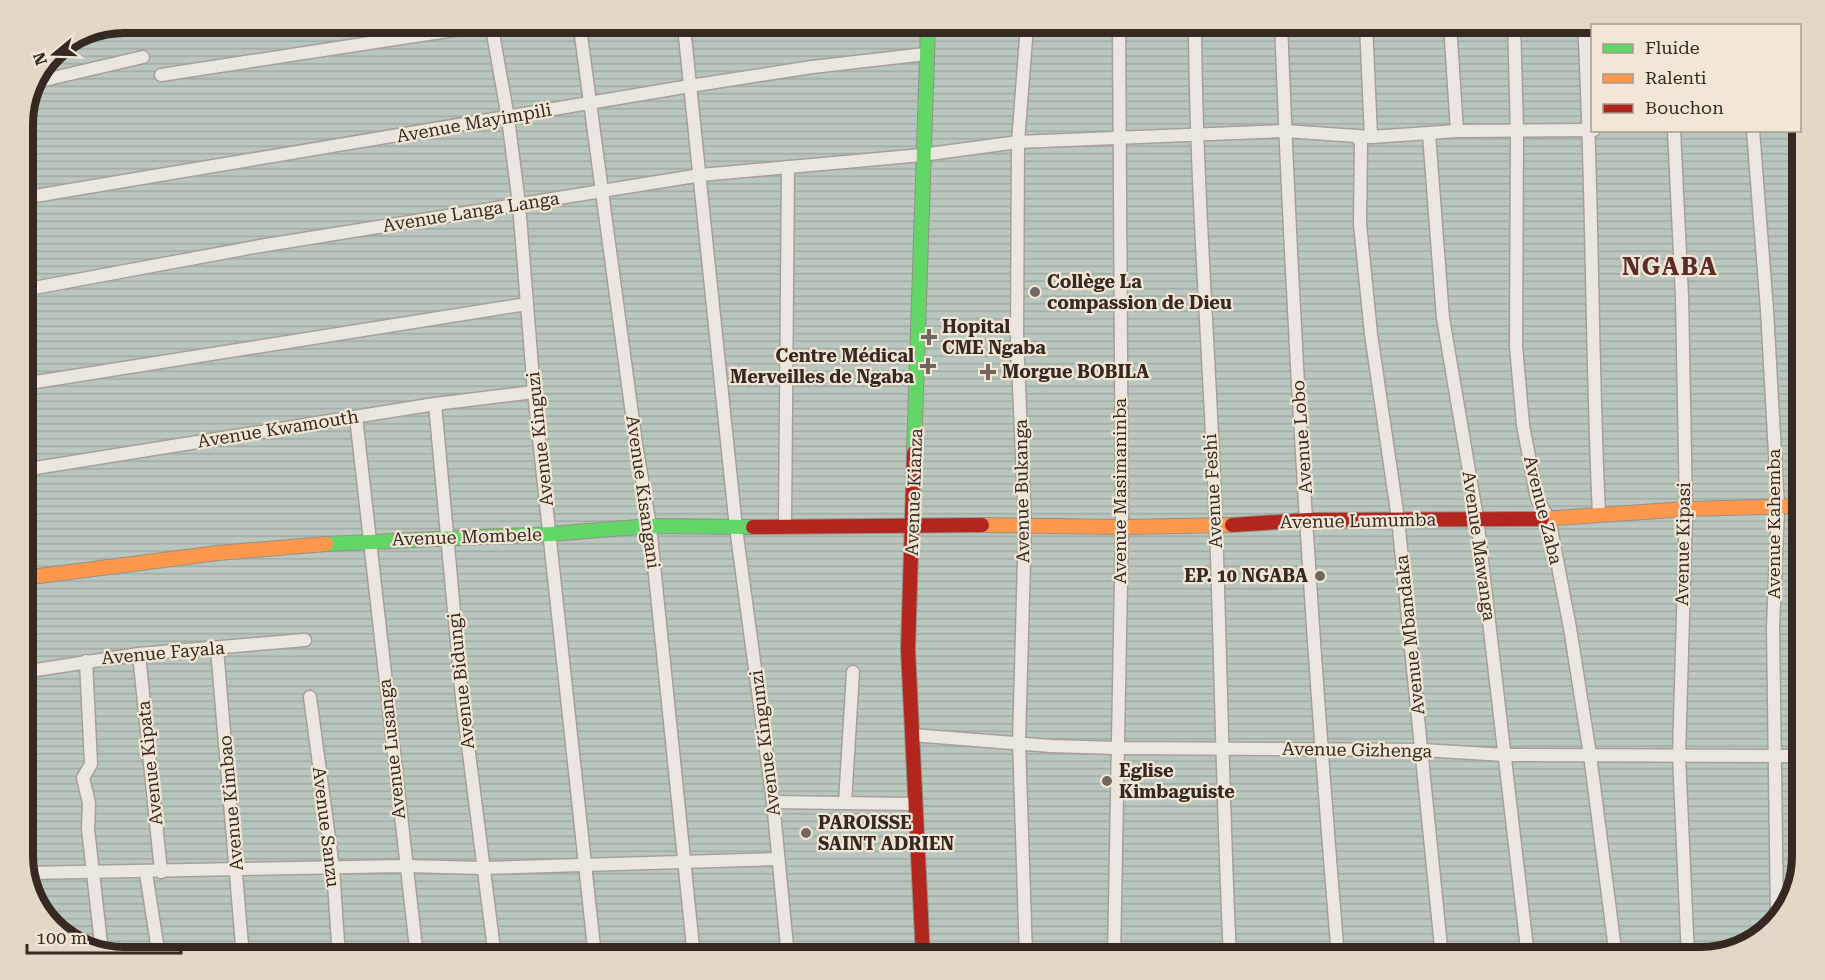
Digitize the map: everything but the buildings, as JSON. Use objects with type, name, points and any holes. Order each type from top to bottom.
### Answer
[{"type":"street","points":[[161,75],[434,33]]},
{"type":"street","name":"Avenue Kinguzi","points":[[493,33],[508,118],[519,204],[534,392],[594,947]]},
{"type":"street","name":"Avenue Kisangani","points":[[581,33],[636,444],[650,526],[693,947]]},
{"type":"street","name":"Avenue Kingunzi","points":[[685,33],[736,528],[773,802],[787,947]]},
{"type":"street","name":"Avenue Kianza","points":[[922,947],[908,650],[928,33]]},
{"type":"street","name":"Avenue Bukanga","points":[[1026,33],[1018,142],[1017,340],[1025,524],[1019,741],[1026,947]]},
{"type":"street","name":"Avenue Masimaninba","points":[[1114,947],[1122,527],[1119,33]]},
{"type":"street","name":"Avenue Feshi","points":[[1194,33],[1196,134],[1215,526],[1220,747],[1230,947]]},
{"type":"street","name":"Avenue Lobo","points":[[1281,33],[1321,748],[1337,947]]},
{"type":"street","points":[[1366,33],[1371,137]]},
{"type":"street","points":[[1451,33],[1457,131]]},
{"type":"street","name":"Avenue Zaba","points":[[1514,33],[1517,132],[1517,357],[1523,425],[1537,499],[1549,519],[1590,755],[1615,947]]},
{"type":"street","points":[[1585,33],[1591,118]]},
{"type":"street","name":"Avenue Mayimpili","points":[[33,196],[690,86],[812,67],[926,54]]},
{"type":"street","points":[[45,80],[143,57]]},
{"type":"street","name":"Avenue Langa Langa","points":[[33,288],[260,246],[701,175],[922,155],[1018,142],[1285,131],[1371,137],[1457,131],[1591,131]]},
{"type":"street","points":[[1592,132],[1593,398],[1599,514]]},
{"type":"street","name":"Avenue Kipasi","points":[[1674,132],[1682,285],[1686,509],[1679,756],[1688,947]]},
{"type":"street","name":"Avenue Kahemba","points":[[1753,132],[1767,310],[1778,508],[1773,627],[1777,906]]},
{"type":"street","name":"Avenue Mawanga","points":[[1429,134],[1443,318],[1477,518],[1527,947]]},
{"type":"street","name":"Avenue Mbandaka","points":[[1356,136],[1360,142],[1360,224],[1369,312],[1398,519],[1441,947]]},
{"type":"street","points":[[785,525],[788,167]]},
{"type":"street","points":[[33,382],[527,304]]},
{"type":"street","name":"Avenue Kwamouth","points":[[33,468],[435,404],[534,392]]},
{"type":"street","name":"Avenue Bidungi","points":[[435,404],[462,698],[494,947]]},
{"type":"street","name":"Avenue Lusanga","points":[[357,417],[416,947]]},
{"type":"street","name":"Avenue Lumumba","points":[[913,526],[1025,524],[1122,527],[1215,526],[1308,520],[1549,519],[1686,509],[1792,507]]},
{"type":"street","name":"Avenue Mombele","points":[[33,577],[218,553],[448,536],[551,534],[650,526],[736,528],[785,525],[913,526]]},
{"type":"street","name":"Avenue Fayala","points":[[33,670],[139,654],[305,640]]},
{"type":"street","name":"Avenue Kimbao","points":[[217,649],[242,947]]},
{"type":"street","name":"Avenue Kipata","points":[[139,654],[161,872]]},
{"type":"street","points":[[86,661],[91,764],[83,778],[101,944]]},
{"type":"street","points":[[845,803],[853,672]]},
{"type":"street","name":"Avenue Sanzu","points":[[310,697],[333,868],[338,947]]},
{"type":"street","name":"Avenue Gizhenga","points":[[912,735],[1019,741],[1051,746],[1117,748],[1321,748],[1422,750],[1505,755],[1792,756]]},
{"type":"street","points":[[773,802],[914,804]]},
{"type":"street","points":[[35,873],[95,874],[405,866],[482,867],[777,859]]},
{"type":"street","points":[[146,873],[157,947]]},
{"type":"shaded area","points":[[124,33],[1591,33],[1591,132],[1792,132],[1792,856],[1789,879],[1783,896],[1769,916],[1751,932],[1730,942],[1701,947],[124,947],[101,944],[84,938],[64,924],[48,906],[38,885],[33,862],[33,118],[42,84],[52,69],[64,56],[89,40]]},
{"type":"traffic: fast","points":[[914,453],[928,33]]},
{"type":"traffic: fast","points":[[326,544],[551,534],[650,526],[753,527]]},
{"type":"traffic: slow","points":[[1542,519],[1686,509],[1792,506]]},
{"type":"traffic: slow","points":[[982,525],[1122,527],[1232,525]]},
{"type":"traffic: slow","points":[[33,577],[218,553],[326,544]]},
{"type":"traffic: jam","points":[[914,453],[908,650],[923,947]]},
{"type":"traffic: jam","points":[[1232,525],[1308,520],[1542,519]]},
{"type":"traffic: jam","points":[[753,527],[982,525]]},
{"type":"place","name":"Collège La compassion de Dieu","points":[[1035,292]]},
{"type":"place","name":"Hopital CME Ngaba","points":[[929,337]]},
{"type":"place","name":"Centre Médical Merveilles de Ngaba","points":[[928,366]]},
{"type":"place","name":"Morgue BOBILA","points":[[988,372]]},
{"type":"place","name":"EP. 10 NGABA","points":[[1320,576]]},
{"type":"place","name":"Eglise Kimbaguiste","points":[[1107,781]]},
{"type":"place","name":"PAROISSE SAINT ADRIEN","points":[[806,833]]},
{"type":"district","name":"NGABA","points":[[1670,267]]}]
